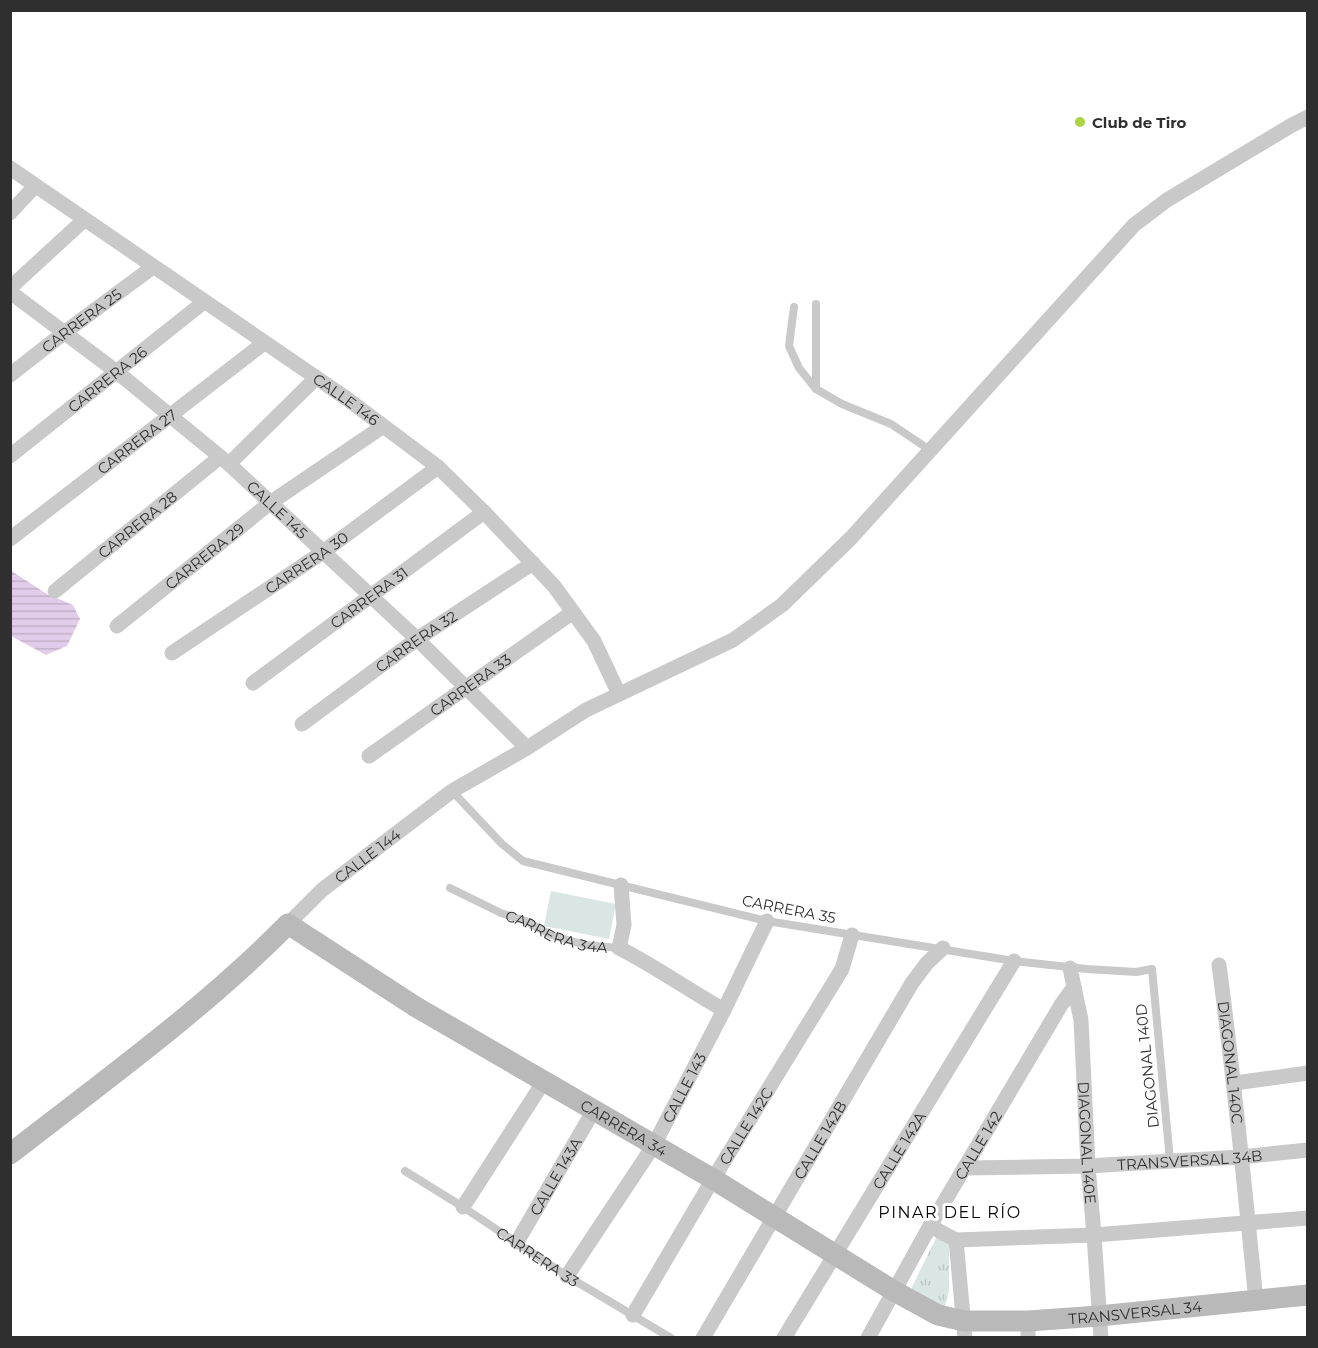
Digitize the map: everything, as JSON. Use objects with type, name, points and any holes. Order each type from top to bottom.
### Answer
[{"type":"street","points":[[452,791],[527,748],[586,710],[733,640],[782,605],[851,538],[1134,225],[1167,200],[1308,117]]},
{"type":"street","name":"CALLE 146","points":[[10,168],[346,398],[438,467],[554,586],[594,641],[620,694]]},
{"type":"street","points":[[10,213],[35,186]]},
{"type":"street","points":[[10,290],[84,220]]},
{"type":"street","name":"CARRERA 25","points":[[10,375],[153,267]]},
{"type":"street","name":"CALLE 145","points":[[10,290],[117,372],[224,461],[417,639],[527,748]]},
{"type":"street","name":"CARRERA 26","points":[[10,456],[204,302]]},
{"type":"street","name":"CARRERA 27","points":[[10,539],[264,343]]},
{"type":"street","name":"CARRERA 28","points":[[55,591],[224,461],[316,378]]},
{"type":"street","name":"CARRERA 29","points":[[117,626],[270,503],[382,427]]},
{"type":"street","name":"CARRERA 30","points":[[172,653],[323,552],[438,467]]},
{"type":"street","name":"CARRERA 31","points":[[253,684],[484,512]]},
{"type":"street","name":"CARRERA 32","points":[[302,724],[417,639],[533,563]]},
{"type":"street","name":"CARRERA 33","points":[[369,756],[573,612]]},
{"type":"street","name":"CALLE 144","points":[[288,924],[322,890],[452,791]]},
{"type":"street","points":[[619,948],[624,925],[621,885]]},
{"type":"street","name":"CALLE 143","points":[[567,1276],[654,1145],[767,921]]},
{"type":"street","points":[[10,1154],[207,999],[252,961],[288,924]]},
{"type":"street","name":"CARRERA 34","points":[[288,924],[416,1007],[713,1179],[894,1291],[965,1329]]},
{"type":"street","name":"CALLE 142C","points":[[633,1315],[713,1179],[842,969],[852,935]]},
{"type":"street","name":"CARRERA 34A","points":[[619,948],[648,962],[684,987],[724,1010]]},
{"type":"street","name":"CALLE 142B","points":[[703,1338],[912,983],[927,963],[943,948]]},
{"type":"street","name":"CALLE 142A","points":[[784,1338],[1014,961]]},
{"type":"street","name":"DIAGONAL 140C","points":[[1220,965],[1235,1083],[1240,1157],[1256,1301]]},
{"type":"street","name":"DIAGONAL 140E","points":[[1070,968],[1081,1020],[1088,1166],[1101,1338]]},
{"type":"street","name":"CALLE 142","points":[[868,1338],[964,1167],[1074,987]]},
{"type":"street","points":[[1235,1083],[1308,1073]]},
{"type":"street","points":[[463,1207],[544,1081]]},
{"type":"street","name":"CALLE 143A","points":[[517,1242],[594,1110]]},
{"type":"street","name":"TRANSVERSAL 34B","points":[[964,1167],[1088,1166],[1240,1157],[1308,1150]]},
{"type":"street","points":[[930,1226],[956,1240],[1094,1234],[1308,1218]]},
{"type":"street","points":[[956,1240],[965,1329]]},
{"type":"street","name":"TRANSVERSAL 34","points":[[965,1329],[1028,1329],[1100,1316],[1308,1295]]},
{"type":"lane","points":[[816,304],[816,389]]},
{"type":"lane","points":[[794,307],[789,346],[799,368],[816,389],[842,404],[891,424],[930,450]]},
{"type":"lane","name":"CARRERA 35","points":[[452,791],[502,844],[523,861],[767,921],[1070,968],[1136,972],[1152,969]]},
{"type":"lane","name":"CARRERA 34A","points":[[450,888],[551,935],[585,945],[619,948]]},
{"type":"lane","name":"DIAGONAL 140D","points":[[1152,969],[1170,1161]]},
{"type":"lane","name":"CARRERA 33","points":[[405,1171],[567,1276],[671,1338]]},
{"type":"green space","points":[[551,891],[616,904],[609,939],[544,926]]},
{"type":"green space","points":[[937,1236],[949,1240],[949,1291],[944,1309],[910,1291]]},
{"type":"shaded area","points":[[10,570],[47,594],[73,605],[80,619],[67,646],[46,655],[11,636]]},
{"type":"place","name":"Club de Tiro","points":[[1080,122]]},
{"type":"district","name":"PINAR DEL RÍO","points":[[950,1212]]}]
